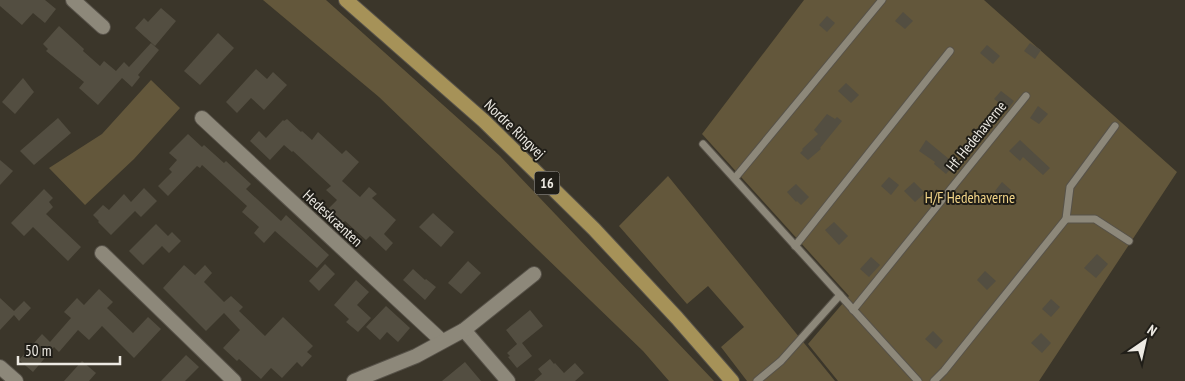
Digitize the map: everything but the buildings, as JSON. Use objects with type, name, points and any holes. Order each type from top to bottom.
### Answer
[{"type":"main road","name":"Nordre Ringvej","points":[[346,0],[484,121],[594,229],[677,318],[732,381]]},
{"type":"street","points":[[73,0],[103,27]]},
{"type":"street","name":"Hedeskrænten","points":[[202,118],[442,341]]},
{"type":"street","points":[[102,254],[234,381]]},
{"type":"street","points":[[354,381],[416,356],[464,330],[534,274]]},
{"type":"street","points":[[464,330],[508,381]]},
{"type":"street","points":[[0,367],[16,381]]},
{"type":"lane","points":[[735,178],[882,0]]},
{"type":"lane","points":[[795,246],[950,51]]},
{"type":"lane","name":"Hf. Hedehaverne","points":[[853,310],[1026,96]]},
{"type":"lane","points":[[934,381],[1066,219],[1070,187],[1115,126]]},
{"type":"lane","points":[[704,144],[918,381]]},
{"type":"lane","points":[[1066,219],[1095,219],[1129,241]]},
{"type":"lane","points":[[757,381],[781,361],[840,295]]},
{"type":"green space","points":[[263,0],[326,0],[500,156],[714,381],[669,381],[643,351],[379,97]]},
{"type":"green space","name":"H/F Hedehaverne","points":[[804,0],[984,0],[1177,172],[1039,381],[838,381],[808,344],[849,296],[702,134]]},
{"type":"green space","points":[[151,80],[180,108],[134,159],[85,205],[49,168],[102,134]]},
{"type":"green space","points":[[668,176],[835,381],[747,381],[721,347],[744,327],[708,286],[687,304],[619,226]]}]
